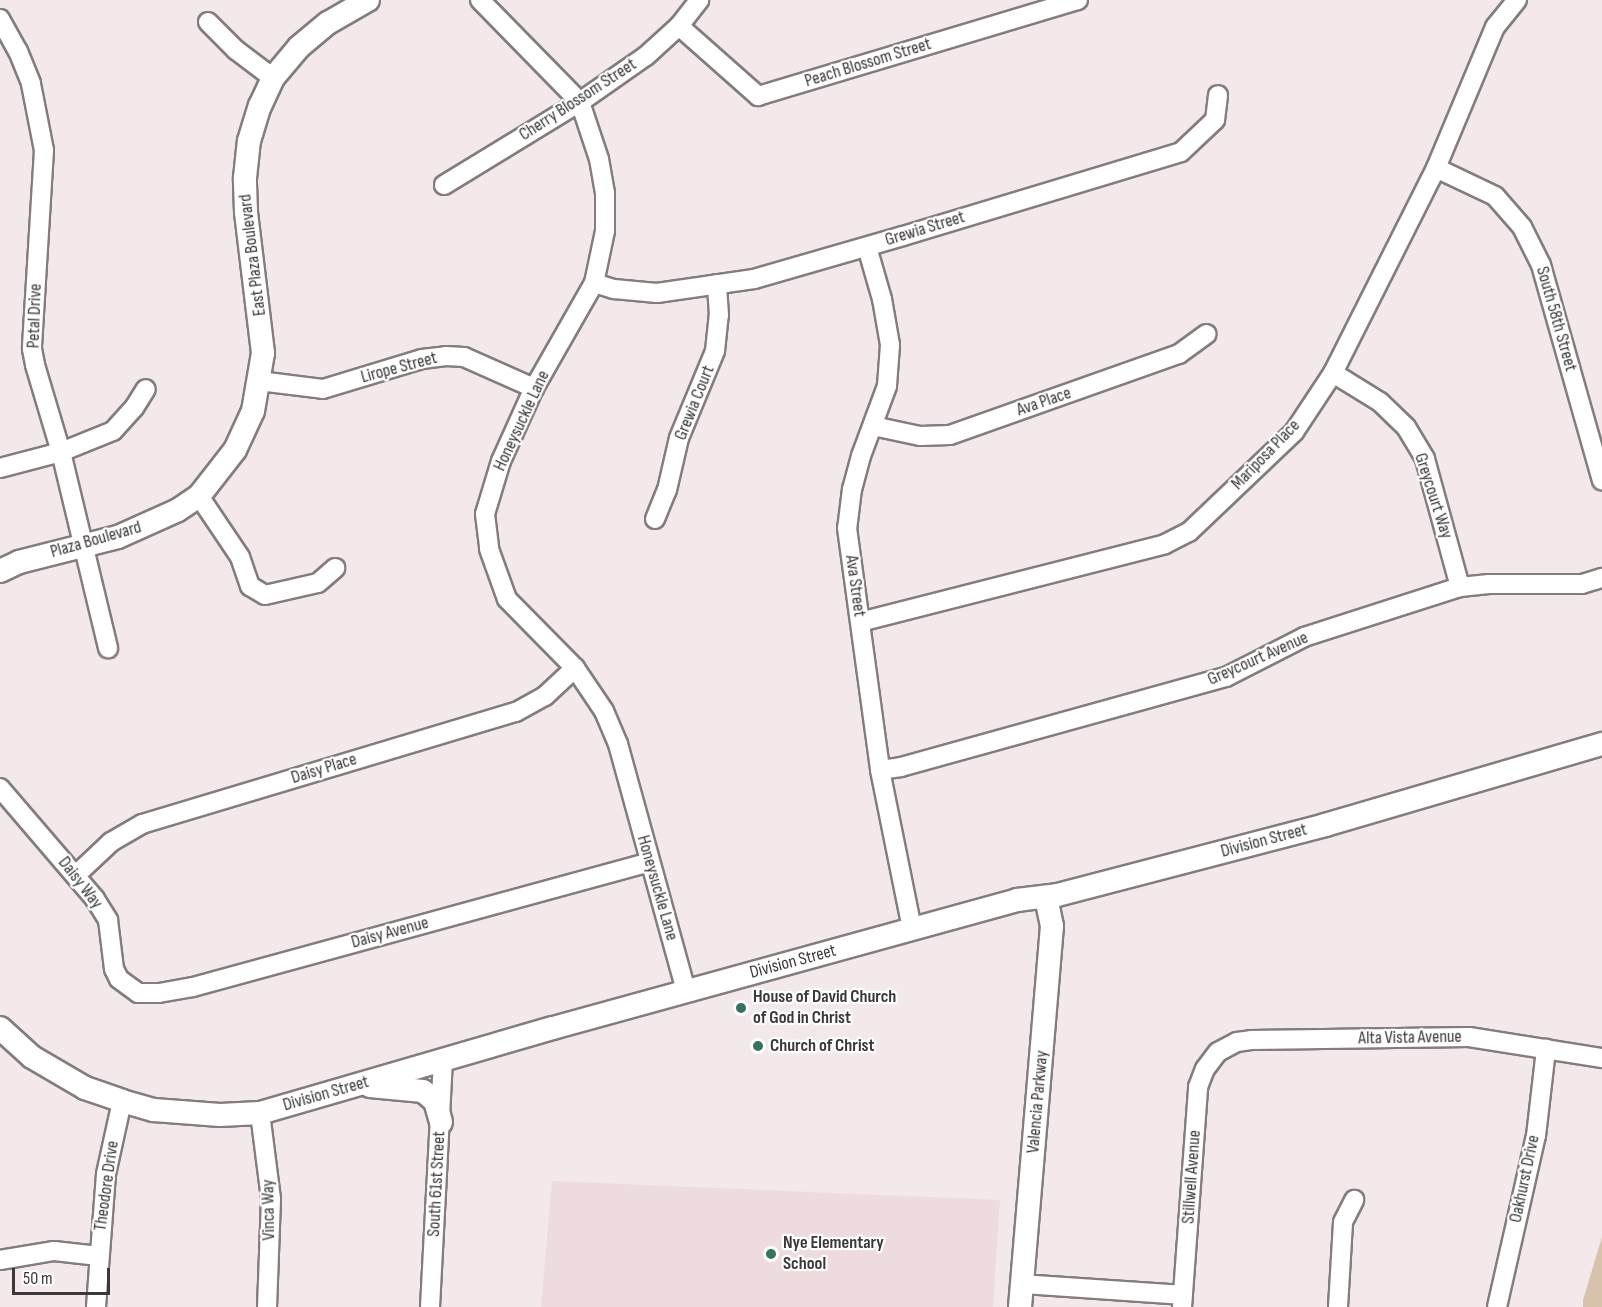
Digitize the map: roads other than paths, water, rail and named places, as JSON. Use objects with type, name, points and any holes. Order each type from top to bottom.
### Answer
[{"type":"main road","name":"East Plaza Boulevard","points":[[259,381],[263,353],[261,317],[246,212],[245,178],[249,141],[260,106],[273,78],[299,47],[327,23],[368,0]]},
{"type":"main road","name":"Plaza Boulevard","points":[[0,571],[19,562],[147,526],[199,496],[221,470],[241,440],[253,411],[259,381]]},
{"type":"main road","name":"Division Street","points":[[0,1028],[32,1057],[85,1088],[122,1101],[165,1111],[220,1115],[260,1113],[686,991],[1017,900],[1046,897],[1325,825],[1602,744]]},
{"type":"main road","name":"Valencia Parkway","points":[[1020,1307],[1052,926],[1046,897]]},
{"type":"main road","points":[[354,1086],[423,1091],[435,1101],[441,1122]]},
{"type":"street","name":"Honeysuckle Lane","points":[[480,0],[580,102],[599,159],[604,193],[605,231],[594,284],[534,388],[501,461],[485,514],[489,549],[507,599],[575,668],[604,711],[618,744],[686,991]]},
{"type":"street","name":"Cherry Blossom Street","points":[[444,185],[580,102],[646,56],[679,26],[699,0]]},
{"type":"street","name":"Peach Blossom Street","points":[[679,26],[758,96],[1077,0]]},
{"type":"street","name":"Mariposa Place","points":[[860,622],[1165,544],[1190,532],[1294,432],[1333,373],[1436,168],[1495,27],[1517,0]]},
{"type":"street","name":"Petal Drive","points":[[0,20],[27,74],[42,128],[44,150],[32,349],[61,452],[108,648]]},
{"type":"street","points":[[207,22],[236,50],[273,78]]},
{"type":"street","name":"Grewia Street","points":[[594,284],[648,293],[754,279],[1181,152],[1215,120],[1218,95]]},
{"type":"street","name":"South 58th Street","points":[[1436,168],[1494,196],[1522,227],[1541,265],[1602,481]]},
{"type":"street","name":"Ava Street","points":[[867,247],[882,299],[890,345],[887,386],[852,489],[847,528],[880,770],[912,929]]},
{"type":"street","name":"Grewia Court","points":[[655,519],[667,490],[679,438],[716,351],[719,315],[717,284]]},
{"type":"street","name":"Ava Place","points":[[873,426],[920,436],[950,435],[1179,354],[1207,334]]},
{"type":"street","name":"Lirope Street","points":[[259,381],[323,389],[422,359],[446,356],[464,357],[534,388]]},
{"type":"street","name":"Greycourt Way","points":[[1333,373],[1380,402],[1406,427],[1425,459],[1460,587]]},
{"type":"street","points":[[0,468],[61,452],[113,431],[134,408],[146,389]]},
{"type":"street","points":[[199,496],[240,557],[250,586],[265,595],[318,583],[335,568]]},
{"type":"street","name":"Greycourt Avenue","points":[[880,770],[901,767],[1226,677],[1304,637],[1460,587],[1489,584],[1582,584],[1602,578]]},
{"type":"street","name":"Daisy Place","points":[[76,875],[111,842],[142,824],[516,712],[545,696],[575,668]]},
{"type":"street","name":"Daisy Way","points":[[0,788],[76,875],[108,920],[114,969],[119,979],[131,989]]},
{"type":"street","name":"Daisy Avenue","points":[[131,989],[138,993],[159,993],[193,987],[649,862]]},
{"type":"street","name":"Alta Vista Avenue","points":[[1218,1052],[1237,1042],[1251,1040],[1458,1037],[1602,1058]]},
{"type":"street","name":"Oakhurst Drive","points":[[1497,1307],[1536,1136],[1546,1049]]},
{"type":"street","name":"Stillwell Avenue","points":[[1182,1301],[1198,1087],[1205,1069],[1218,1052]]},
{"type":"street","name":"South 61st Street","points":[[430,1307],[441,1122],[442,1060]]},
{"type":"street","name":"Theodore Drive","points":[[96,1307],[106,1174],[122,1101]]},
{"type":"street","name":"Vinca Way","points":[[260,1113],[271,1199],[267,1307]]},
{"type":"street","points":[[1338,1307],[1343,1222],[1354,1200]]},
{"type":"street","points":[[0,1260],[54,1251],[99,1256]]},
{"type":"street","points":[[1022,1284],[1182,1301]]},
{"type":"place","name":"House of David Church of God in Christ","points":[[741,1008]]},
{"type":"place","name":"Church of Christ","points":[[758,1046]]},
{"type":"place","name":"Nye Elementary School","points":[[771,1254]]}]
